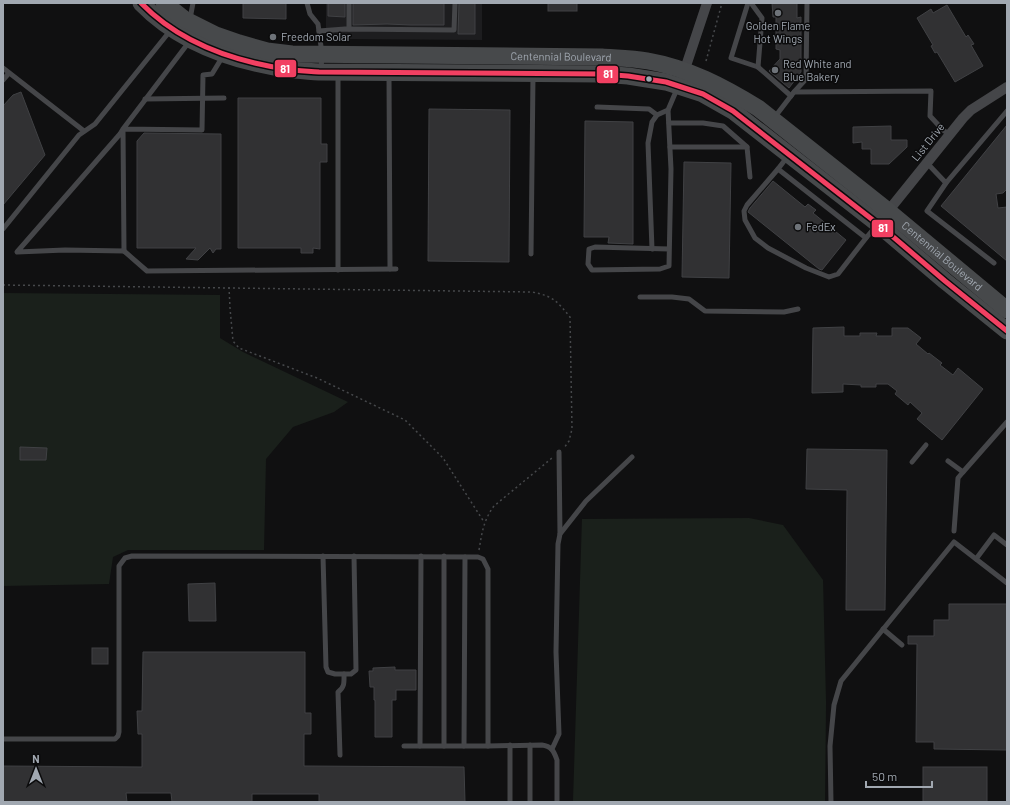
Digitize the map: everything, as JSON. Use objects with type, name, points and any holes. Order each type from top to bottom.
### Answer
[{"type":"main road","name":"Centennial Boulevard","points":[[141,3],[172,28],[208,48],[259,64],[287,70],[321,72],[601,74],[650,78],[666,82],[681,78],[710,80],[738,95],[772,119],[883,218],[945,281],[1007,331]]},
{"type":"main road","name":"Centennial Boulevard","points":[[164,3],[184,19],[216,35],[267,51],[322,55],[602,57],[648,61],[663,64],[703,94],[733,110],[790,154],[883,218],[1004,305]]},
{"type":"street","points":[[681,78],[707,3]]},
{"type":"street","name":"List Drive","points":[[883,218],[971,110],[1007,90]]},
{"type":"lane","points":[[190,22],[193,3]]},
{"type":"lane","points":[[307,3],[310,14],[318,24],[322,55],[321,72]]},
{"type":"lane","points":[[349,3],[349,29]]},
{"type":"lane","points":[[319,30],[454,30],[455,3]]},
{"type":"lane","points":[[748,3],[731,58],[758,67],[792,94],[931,91],[930,116],[942,130],[950,135]]},
{"type":"lane","points":[[751,3],[762,18],[758,67]]},
{"type":"lane","points":[[772,119],[806,79],[807,3]]},
{"type":"lane","points":[[3,229],[80,135],[95,124],[172,28]]},
{"type":"lane","points":[[191,39],[123,129],[17,252],[65,250],[124,251],[147,271],[396,269]]},
{"type":"lane","points":[[123,129],[202,130],[203,75],[212,74],[224,54]]},
{"type":"lane","points":[[3,68],[84,132]]},
{"type":"lane","points":[[338,72],[338,270]]},
{"type":"lane","points":[[389,72],[390,269]]},
{"type":"lane","points":[[3,80],[9,73]]},
{"type":"lane","points":[[531,254],[533,73]]},
{"type":"lane","points":[[669,249],[594,247],[589,249],[588,264],[592,270],[660,269],[669,266],[671,169],[668,110],[681,78]]},
{"type":"lane","points":[[146,99],[224,98]]},
{"type":"lane","points":[[597,107],[649,109],[657,115]]},
{"type":"lane","points":[[652,248],[648,143],[652,122],[657,115],[668,110]]},
{"type":"lane","points":[[994,263],[927,211],[946,183],[1007,111]]},
{"type":"lane","points":[[669,123],[703,122],[723,126],[747,146],[750,177]]},
{"type":"lane","points":[[123,129],[124,251]]},
{"type":"lane","points":[[670,147],[747,146]]},
{"type":"lane","points":[[790,154],[744,211],[744,220],[755,238],[768,248],[806,268],[829,277],[838,274],[883,218]]},
{"type":"lane","points":[[927,163],[946,183]]},
{"type":"lane","points":[[778,170],[866,238]]},
{"type":"lane","points":[[640,297],[672,297],[689,299],[705,311],[784,312],[798,309]]},
{"type":"lane","points":[[954,531],[958,478],[1007,422]]},
{"type":"lane","points":[[912,462],[926,445]]},
{"type":"lane","points":[[552,749],[559,734],[556,652],[558,544],[560,534],[559,452]]},
{"type":"lane","points":[[560,534],[586,501],[632,457]]},
{"type":"lane","points":[[948,461],[962,472]]},
{"type":"lane","points":[[976,559],[994,535],[1007,545]]},
{"type":"lane","points":[[831,802],[831,739],[834,705],[841,681],[954,542],[1007,583]]},
{"type":"lane","points":[[3,739],[115,739],[118,736],[119,566],[125,558],[132,556],[444,556],[478,557],[483,559],[488,569],[488,746]]},
{"type":"lane","points":[[323,556],[326,666],[328,672],[335,674],[351,674],[356,670],[354,556]]},
{"type":"lane","points":[[420,746],[421,556]]},
{"type":"lane","points":[[444,556],[444,746]]},
{"type":"lane","points":[[464,557],[464,746]]},
{"type":"lane","points":[[883,629],[902,645]]},
{"type":"lane","points":[[340,755],[338,692],[343,689],[344,674]]},
{"type":"lane","points":[[510,745],[510,802]]},
{"type":"lane","points":[[530,745],[530,802]]},
{"type":"lane","points":[[404,746],[547,746],[555,753],[557,760],[557,802]]},
{"type":"path","points":[[706,61],[722,3]]},
{"type":"path","points":[[3,285],[532,292],[550,297],[558,302],[570,316],[572,429],[569,441],[565,448],[494,506],[484,523],[478,557]]},
{"type":"path","points":[[229,287],[233,341],[239,348],[317,378],[405,420],[443,458],[484,523]]},
{"type":"shaded area","points":[[326,3],[482,3],[482,40],[344,39],[326,41]]},
{"type":"shaded area","points":[[3,293],[220,295],[220,338],[243,352],[348,402],[334,412],[293,427],[266,459],[264,550],[128,550],[113,557],[109,584],[3,586]]},
{"type":"shaded area","points":[[749,518],[783,525],[823,580],[826,702],[825,802],[573,802],[582,519]]},
{"type":"building","points":[[243,3],[286,3],[286,19],[243,18]]},
{"type":"building","points":[[328,3],[345,3],[345,17],[328,16]]},
{"type":"building","points":[[353,3],[444,3],[444,25],[353,25]]},
{"type":"building","points":[[459,3],[475,3],[475,34],[458,34]]},
{"type":"building","points":[[548,3],[577,3],[577,11],[548,11]]},
{"type":"building","points":[[772,3],[797,3],[797,18],[801,17],[801,72],[789,88],[769,71],[780,59],[780,50],[776,49],[776,17],[773,17]]},
{"type":"building","points":[[947,5],[966,37],[968,35],[974,44],[971,45],[983,66],[955,82],[937,52],[935,53],[931,46],[933,45],[917,18],[931,9],[933,13]]},
{"type":"building","points":[[21,92],[45,155],[3,205],[3,106],[13,95]]},
{"type":"building","points":[[238,98],[321,98],[321,144],[327,144],[327,162],[320,162],[320,249],[313,248],[313,253],[301,253],[301,248],[238,248]]},
{"type":"building","points":[[429,109],[510,110],[509,262],[428,261]]},
{"type":"building","points":[[585,121],[633,122],[633,244],[608,243],[609,237],[584,237]]},
{"type":"building","points":[[1007,125],[1007,189],[1003,193],[996,194],[998,208],[1007,207],[1007,261],[941,206]]},
{"type":"building","points":[[891,126],[891,140],[907,140],[907,147],[889,164],[871,164],[871,149],[862,149],[862,142],[853,143],[853,127]]},
{"type":"building","points":[[144,133],[221,134],[221,249],[216,249],[213,253],[210,248],[198,260],[186,259],[196,248],[137,248],[137,141]]},
{"type":"building","points":[[684,162],[731,163],[729,278],[682,277]]},
{"type":"building","name":"FedEx","points":[[773,181],[805,207],[808,204],[816,210],[813,213],[846,240],[822,270],[748,212]]},
{"type":"building","points":[[844,327],[844,336],[860,336],[860,333],[877,333],[876,336],[892,336],[892,328],[908,328],[921,338],[916,344],[942,363],[940,365],[953,375],[958,368],[983,389],[942,440],[917,419],[922,413],[910,402],[908,405],[895,394],[897,391],[888,384],[876,384],[876,387],[861,387],[861,385],[843,384],[843,392],[812,393],[813,328]]},
{"type":"building","points":[[20,447],[47,448],[46,460],[20,460]]},
{"type":"building","points":[[807,449],[887,450],[885,610],[846,610],[847,490],[806,489]]},
{"type":"building","points":[[215,583],[216,621],[189,621],[188,584]]},
{"type":"building","points":[[949,604],[1007,604],[1007,750],[934,749],[934,742],[916,742],[917,644],[908,644],[908,636],[934,636],[934,620],[949,620]]},
{"type":"building","points":[[92,648],[108,648],[108,664],[92,664]]},
{"type":"building","points":[[143,652],[305,652],[305,713],[311,713],[311,734],[304,734],[304,766],[464,767],[465,802],[319,802],[319,794],[252,794],[252,802],[172,802],[171,793],[126,793],[127,802],[3,802],[3,766],[142,767],[142,734],[138,734],[137,711],[142,711]]},
{"type":"building","points":[[395,667],[395,670],[416,670],[416,690],[396,690],[396,700],[392,700],[392,737],[375,737],[374,687],[370,687],[369,671],[373,671],[373,668]]},
{"type":"building","points":[[923,767],[987,767],[987,802],[923,802]]},
{"type":"transit line","name":"81","points":[[141,3],[172,29],[208,48],[246,61],[298,71],[601,74],[628,76],[666,82],[703,94],[733,111],[878,224],[1007,331]]},
{"type":"place","name":"Golden Flame Hot Wings","points":[[778,13]]},
{"type":"place","name":"Freedom Solar","points":[[273,37]]},
{"type":"place","name":"Red White and Blue Bakery","points":[[775,70]]},
{"type":"place","name":"FedEx","points":[[798,227]]}]
